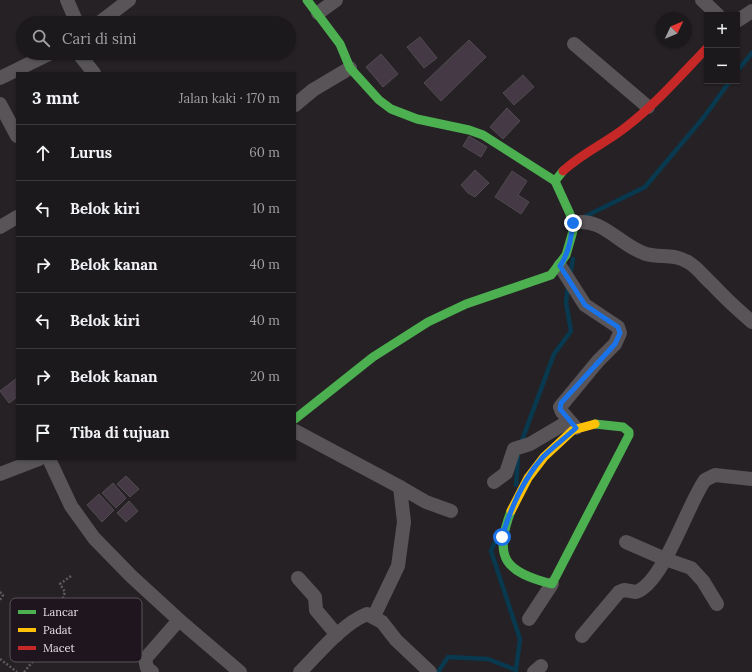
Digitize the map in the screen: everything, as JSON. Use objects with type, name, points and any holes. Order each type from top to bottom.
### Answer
[{"type":"street","points":[[67,0],[74,16]]},
{"type":"street","points":[[108,16],[129,0]]},
{"type":"street","points":[[307,0],[340,44],[350,68],[379,100],[391,109],[417,119],[469,130],[484,135],[555,180],[576,222],[563,269],[585,305],[618,327],[620,333],[615,344],[561,403],[560,409],[573,424]]},
{"type":"street","points":[[318,13],[336,0]]},
{"type":"street","points":[[702,0],[715,12]]},
{"type":"street","points":[[740,19],[752,11]]},
{"type":"street","points":[[574,44],[648,107]]},
{"type":"street","points":[[555,180],[567,166],[606,142],[648,107],[704,51]]},
{"type":"street","points":[[0,78],[37,60]]},
{"type":"street","points":[[84,60],[93,72]]},
{"type":"street","points":[[296,104],[313,90],[350,68]]},
{"type":"street","points":[[0,104],[16,134]]},
{"type":"street","points":[[0,227],[16,218]]},
{"type":"street","points":[[576,222],[594,224],[611,233],[639,252],[649,255],[672,256],[688,262],[752,322]]},
{"type":"street","points":[[296,418],[329,394],[351,374],[369,361],[439,316],[454,309],[551,276],[563,269]]},
{"type":"street","points":[[552,584],[532,578],[511,566],[503,555],[502,537],[517,499],[532,471],[573,424]]},
{"type":"street","points":[[494,482],[506,473],[514,449],[530,444],[573,424],[609,425],[623,427],[629,432],[629,435],[552,584],[529,618]]},
{"type":"street","points":[[296,432],[426,502],[451,511]]},
{"type":"street","points":[[0,474],[36,460]]},
{"type":"street","points":[[49,460],[71,506],[94,538],[131,576],[179,620],[240,672]]},
{"type":"street","points":[[582,636],[619,592],[624,590],[633,593],[641,590],[652,578],[665,559],[705,480],[714,475],[752,479]]},
{"type":"street","points":[[374,616],[398,566],[404,522],[400,487]]},
{"type":"street","points":[[626,542],[665,559],[691,568],[703,581],[717,604]]},
{"type":"street","points":[[298,578],[315,597],[316,610],[337,635]]},
{"type":"street","points":[[300,672],[337,635],[368,614],[374,616],[382,622],[396,640],[428,670]]},
{"type":"street","points":[[152,672],[146,666],[145,660],[179,620]]},
{"type":"path","points":[[63,598],[65,592],[60,584],[71,576]]},
{"type":"path","points":[[0,592],[3,595],[0,600]]},
{"type":"path","points":[[0,659],[17,672]]},
{"type":"path","points":[[24,672],[32,662]]},
{"type":"building","points":[[420,37],[437,58],[424,68],[407,47]]},
{"type":"building","points":[[469,40],[486,57],[441,101],[424,83]]},
{"type":"building","points":[[381,54],[398,74],[383,87],[366,67]]},
{"type":"building","points":[[523,75],[534,87],[514,105],[503,93]]},
{"type":"building","points":[[507,108],[520,121],[503,139],[490,127]]},
{"type":"building","points":[[469,136],[487,147],[481,157],[463,146]]},
{"type":"building","points":[[475,170],[489,183],[475,197],[468,193],[461,185]]},
{"type":"building","points":[[512,171],[527,181],[518,195],[529,202],[521,214],[495,197]]},
{"type":"building","points":[[16,379],[16,398],[9,403],[0,391]]},
{"type":"building","points":[[126,476],[139,489],[130,497],[117,484]]},
{"type":"building","points":[[113,483],[126,498],[116,508],[102,493]]},
{"type":"building","points":[[99,494],[114,510],[102,522],[87,505]]},
{"type":"building","points":[[129,501],[138,511],[126,522],[117,513]]},
{"type":"waterway","points":[[740,67],[752,53]]},
{"type":"waterway","points":[[583,219],[584,217],[645,187],[704,117],[728,84]]},
{"type":"waterway","points":[[570,275],[573,259]]},
{"type":"waterway","points":[[521,443],[554,354],[571,331],[566,302],[568,287]]},
{"type":"waterway","points":[[516,485],[518,456]]},
{"type":"waterway","points":[[438,672],[448,657],[488,659],[516,670],[520,639],[491,551],[494,544]]},
{"type":"traffic: fast","points":[[307,0],[340,44],[350,68],[379,100],[391,109],[417,119],[469,130],[483,135],[555,181]]},
{"type":"traffic: fast","points":[[296,418],[373,357],[428,322],[466,304],[551,275],[566,255],[573,231],[570,214],[555,181],[563,171]]},
{"type":"traffic: fast","points":[[511,511],[503,541],[507,561],[523,574],[552,584],[629,435],[629,432],[623,427],[595,424]]},
{"type":"traffic: slow","points":[[511,511],[528,478],[544,457],[573,430],[595,424]]},
{"type":"traffic: jam","points":[[563,171],[578,159],[618,133],[648,109],[704,51]]},
{"type":"route","points":[[502,537],[520,492],[532,471],[542,458],[576,428],[564,416],[560,409],[561,403],[615,344],[620,333],[618,327],[580,300],[565,272],[560,266],[565,259],[571,239],[573,223]]}]
